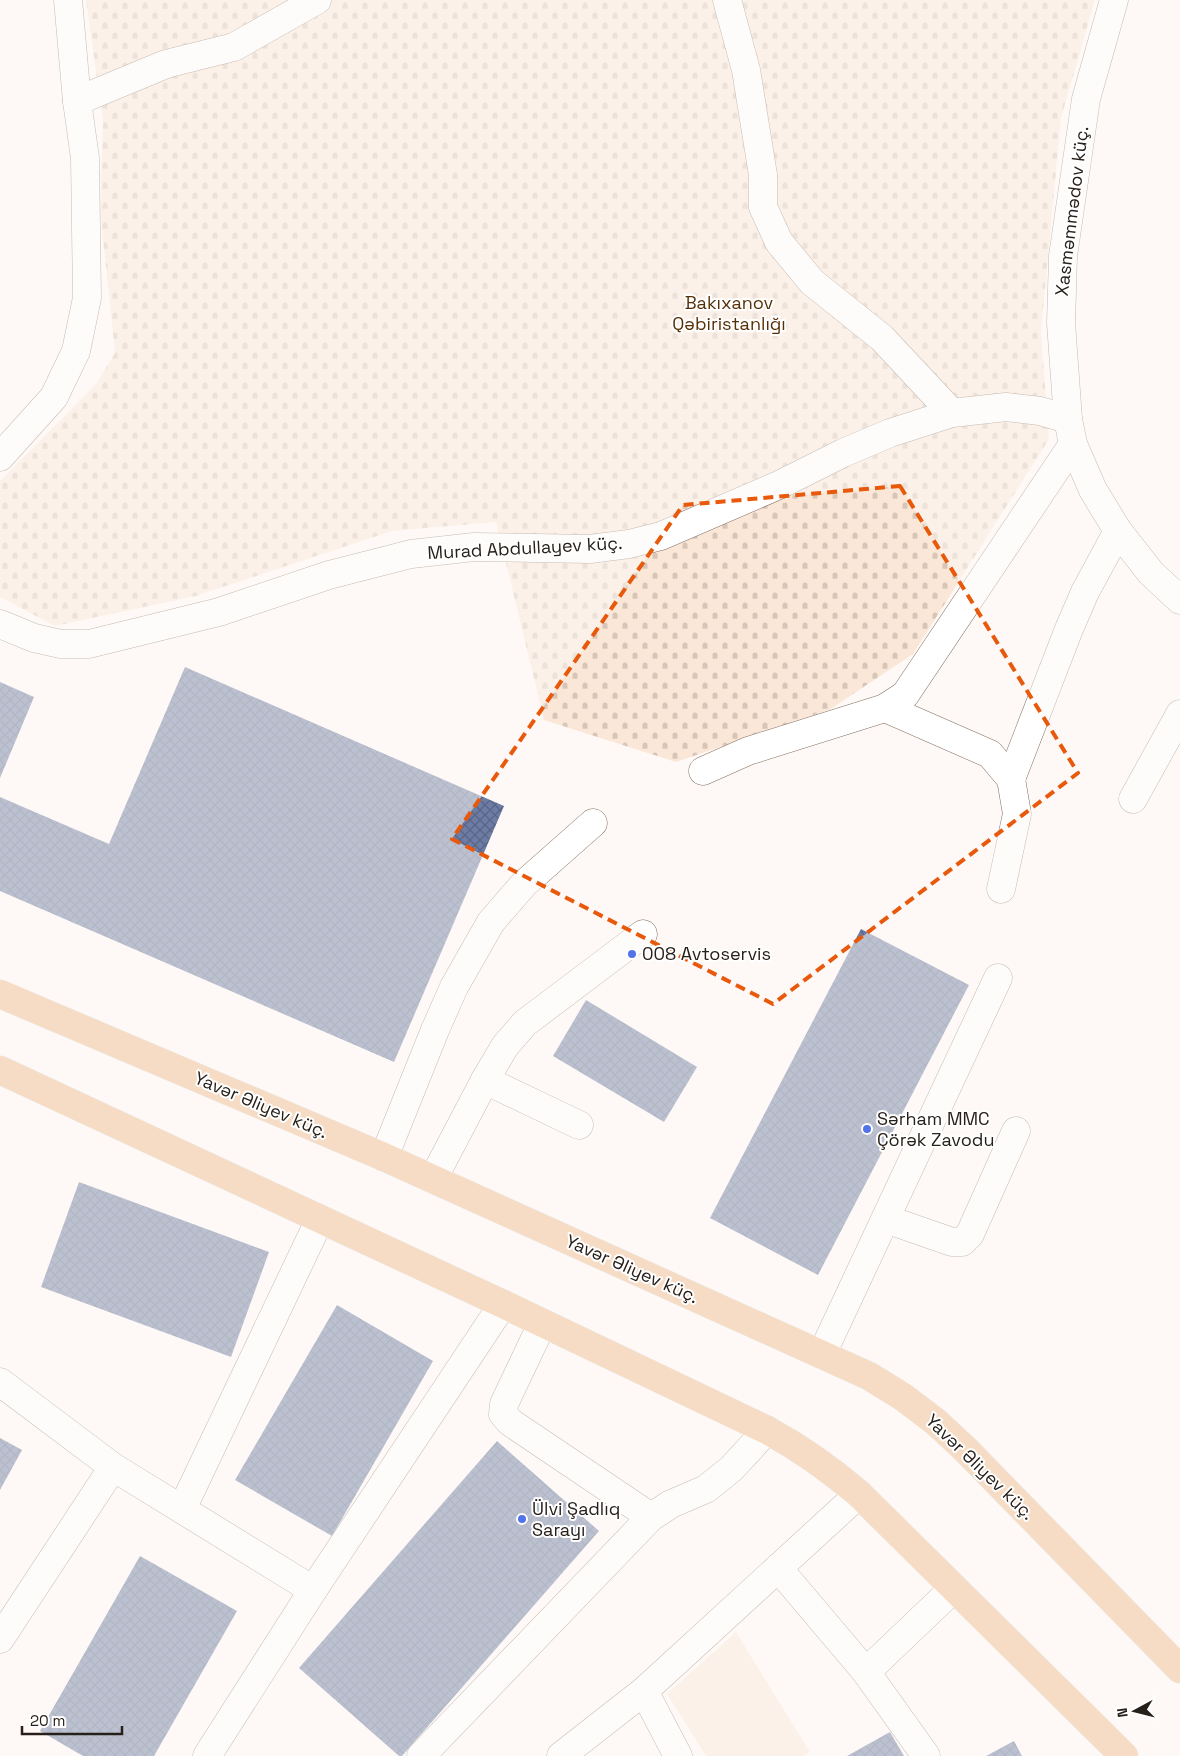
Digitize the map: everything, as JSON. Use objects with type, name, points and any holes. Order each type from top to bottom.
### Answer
[{"type":"main road","name":"Yavər Əliyev küç.","points":[[0,994],[384,1157],[869,1376],[903,1397],[936,1422],[966,1450],[1180,1669]]},
{"type":"main road","points":[[0,1070],[503,1304],[767,1430],[817,1460],[859,1494],[1124,1756]]},
{"type":"street","points":[[0,457],[54,398],[76,351],[87,298],[85,158],[77,101],[68,0]]},
{"type":"street","points":[[77,101],[166,64],[234,47],[317,0]]},
{"type":"street","points":[[727,0],[747,80],[764,175],[764,207],[779,242],[812,282],[882,338],[952,413]]},
{"type":"street","name":"Xasməmmədov küç.","points":[[1114,0],[1086,99],[1063,256],[1061,322],[1070,431],[1093,490],[1118,531],[1151,573],[1180,600]]},
{"type":"street","name":"Murad Abdullayev küç.","points":[[0,624],[34,638],[61,644],[89,644],[219,612],[329,575],[411,554],[474,547],[590,549],[629,544],[661,536],[779,485],[843,453],[890,433],[952,413],[1006,406],[1040,411],[1070,431]]},
{"type":"street","points":[[703,771],[748,752],[885,708],[906,695],[1070,431]]},
{"type":"street","points":[[1011,779],[1069,629],[1085,592],[1118,531]]},
{"type":"street","points":[[885,708],[990,754],[1011,779],[1017,814],[1001,890]]},
{"type":"street","points":[[1133,799],[1180,714]]},
{"type":"street","points":[[384,1157],[454,987],[491,922],[524,884],[593,822]]},
{"type":"street","points":[[433,1179],[505,1046],[525,1023],[643,934]]},
{"type":"street","points":[[822,1354],[998,978]]},
{"type":"street","points":[[485,1080],[579,1125]]},
{"type":"street","points":[[886,1219],[952,1242],[962,1242],[970,1234],[1016,1131]]},
{"type":"street","points":[[182,1510],[320,1219]]},
{"type":"street","points":[[207,1756],[313,1590],[503,1304]]},
{"type":"street","points":[[542,1324],[504,1404],[503,1414],[510,1422],[651,1517]]},
{"type":"street","points":[[0,1382],[113,1467],[313,1590]]},
{"type":"street","points":[[421,1756],[651,1517],[671,1504],[706,1489],[731,1469],[767,1430]]},
{"type":"street","points":[[0,1639],[113,1467]]},
{"type":"street","points":[[561,1756],[644,1691],[859,1494]]},
{"type":"street","points":[[778,1568],[866,1672],[926,1756]]},
{"type":"street","points":[[866,1672],[954,1588]]},
{"type":"street","points":[[644,1691],[678,1756]]},
{"type":"highlighted area","points":[[900,486],[1078,773],[773,1004],[452,839],[683,505]]},
{"type":"green space","name":"Bakıxanov Qəbiristanlığı","points":[[86,0],[1095,0],[1061,118],[1041,332],[1049,439],[913,654],[829,710],[676,762],[544,720],[496,522],[392,531],[196,596],[55,626],[0,597],[0,481],[96,384],[115,353],[100,210],[103,121]]},
{"type":"green space","points":[[736,1632],[810,1752],[803,1756],[706,1756],[667,1694]]},
{"type":"building","points":[[185,667],[504,806],[394,1062],[0,891],[0,797],[109,844]]},
{"type":"building","points":[[0,682],[34,697],[0,778]]},
{"type":"building","points":[[861,929],[969,985],[818,1275],[710,1218]]},
{"type":"building","points":[[586,1000],[697,1067],[664,1122],[553,1056]]},
{"type":"building","points":[[79,1182],[269,1252],[231,1357],[41,1287]]},
{"type":"building","points":[[337,1305],[433,1361],[332,1536],[235,1480]]},
{"type":"building","points":[[0,1438],[22,1450],[0,1490]]},
{"type":"building","points":[[497,1441],[599,1531],[402,1756],[399,1756],[299,1668]]},
{"type":"building","points":[[140,1556],[237,1611],[154,1756],[83,1756],[40,1731]]},
{"type":"building","points":[[890,1732],[904,1756],[847,1756]]},
{"type":"building","points":[[1014,1741],[1022,1756],[986,1756]]},
{"type":"place","name":"008 Avtoservis","points":[[632,954]]},
{"type":"place","name":"Sərham MMC Çörək Zavodu","points":[[867,1129]]},
{"type":"place","name":"Ülvi Şadlıq Sarayı","points":[[522,1519]]}]
